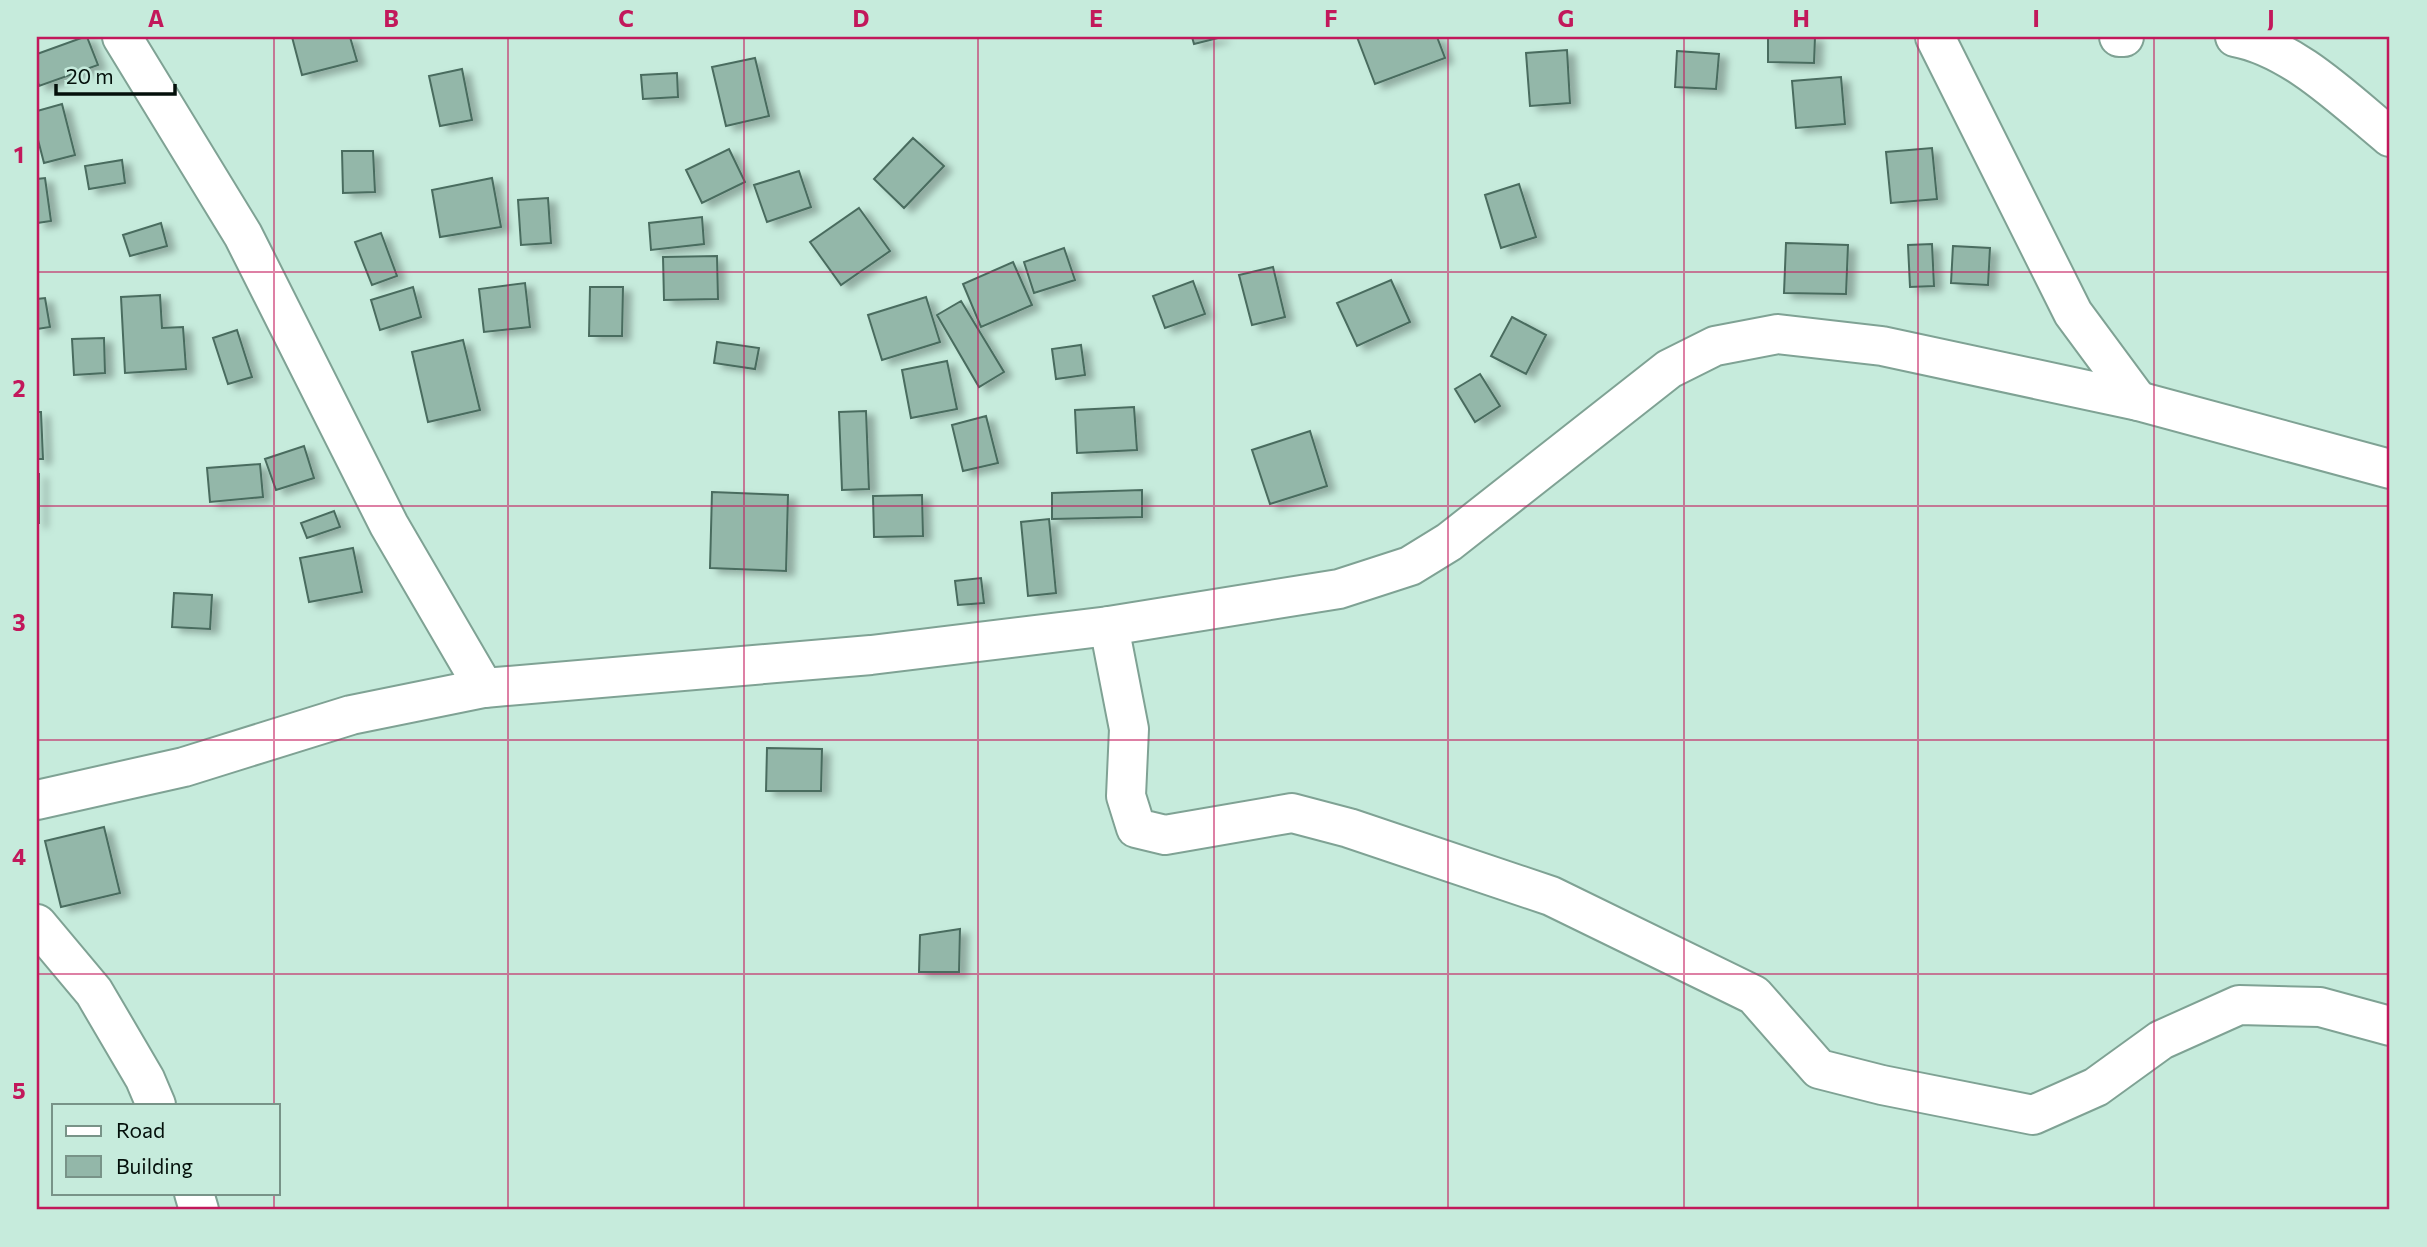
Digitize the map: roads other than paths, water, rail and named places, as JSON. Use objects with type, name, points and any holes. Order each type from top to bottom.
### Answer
[{"type":"street","points":[[122,37],[243,235],[389,525],[484,688]]},
{"type":"street","points":[[1934,37],[2073,313],[2138,401]]},
{"type":"street","points":[[2235,37],[2256,41],[2318,77],[2390,136]]},
{"type":"street","points":[[37,800],[184,767],[351,715],[484,688],[871,655],[1109,626],[1339,589],[1410,566],[1449,542],[1670,369],[1715,346],[1778,334],[1882,346],[2138,401],[2390,469]]},
{"type":"street","points":[[1109,626],[1129,729],[1126,796],[1136,828],[1165,835],[1292,813],[1349,828],[1552,897],[1754,995],[1819,1069],[1882,1085],[2034,1115],[2096,1087],[2161,1040],[2239,1005],[2320,1007],[2390,1026]]},
{"type":"street","points":[[37,924],[94,992],[145,1079],[156,1104]]}]
